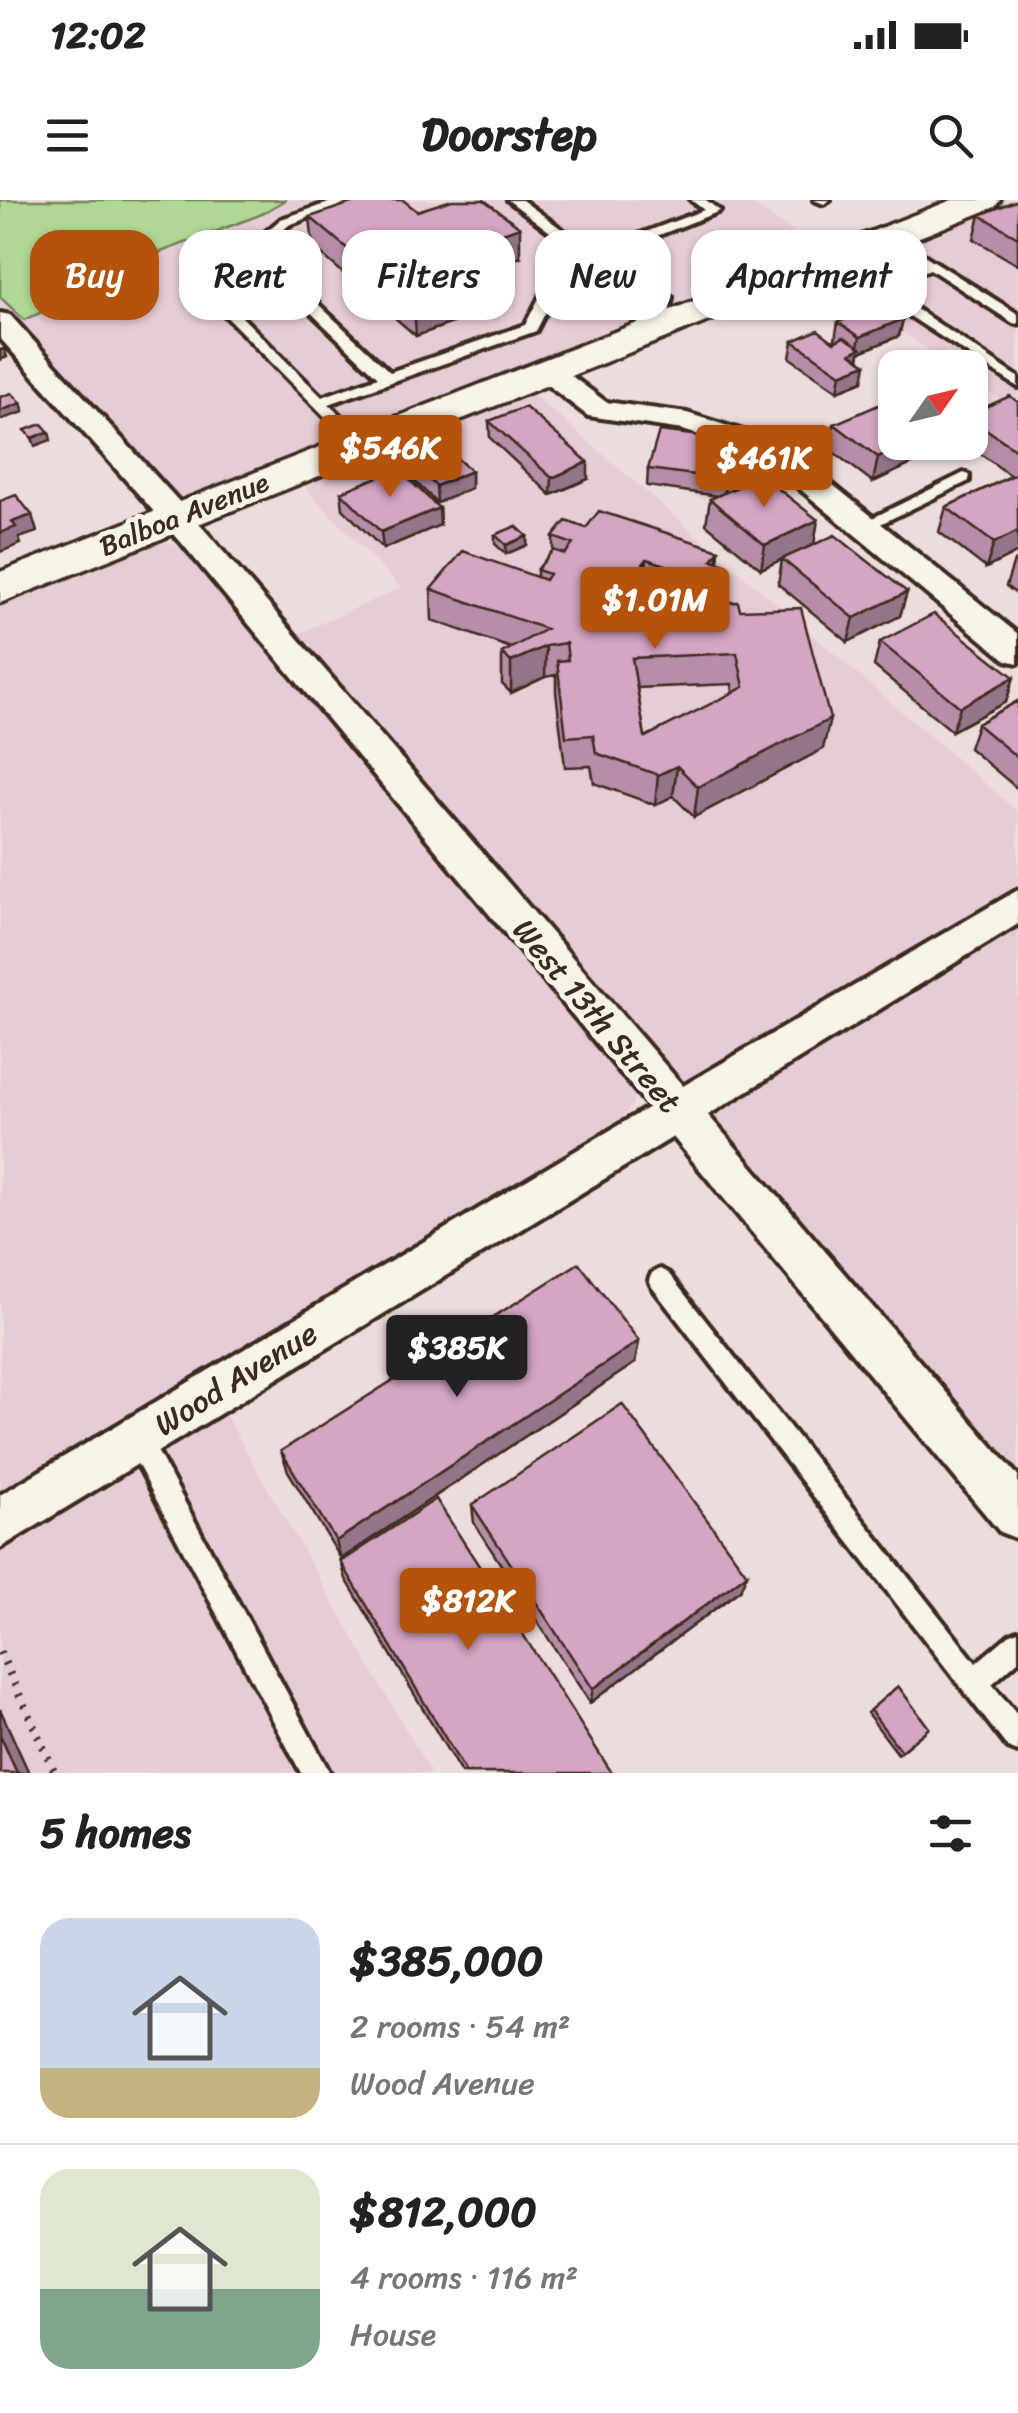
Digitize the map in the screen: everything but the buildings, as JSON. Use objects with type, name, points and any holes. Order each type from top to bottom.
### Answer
[{"type":"street","name":"Balboa Avenue","points":[[907,230],[983,200]]},
{"type":"street","name":"Balboa Avenue","points":[[0,588],[547,371],[661,320]]},
{"type":"street","name":"West 13th Street","points":[[0,321],[176,518],[1018,1514]]},
{"type":"street","points":[[547,371],[598,410],[688,422],[770,449],[1018,652]]},
{"type":"street","name":"Wood Avenue","points":[[0,1523],[676,1109],[1018,905]]},
{"type":"lane","points":[[276,230],[285,222],[349,200]]},
{"type":"lane","points":[[514,200],[555,230]]},
{"type":"lane","points":[[663,230],[714,211],[697,200]]},
{"type":"lane","points":[[927,261],[1018,320]]},
{"type":"lane","points":[[932,264],[875,287],[1018,383]]},
{"type":"lane","points":[[322,315],[388,378]]},
{"type":"lane","points":[[237,320],[360,444]]},
{"type":"lane","points":[[319,403],[531,328],[535,320]]},
{"type":"lane","points":[[864,526],[964,478]]},
{"type":"lane","points":[[660,1280],[1018,1738]]},
{"type":"lane","points":[[138,1440],[316,1773]]},
{"type":"lane","points":[[974,1682],[1018,1644]]},
{"type":"path","points":[[0,1652],[55,1773]]},
{"type":"shaded area","points":[[0,200],[746,200],[790,230],[691,230],[691,306],[671,313],[671,230],[535,230],[535,320],[654,320],[185,500],[154,489],[0,310]]},
{"type":"shaded area","points":[[1006,200],[1018,200],[1018,412],[988,391],[988,350],[929,350],[884,320],[927,320],[927,231]]},
{"type":"shaded area","points":[[527,389],[1018,812],[1018,1483],[295,635],[401,588],[307,490],[302,478]]},
{"type":"shaded area","points":[[168,542],[187,552],[628,1080],[634,1090],[633,1104],[615,1127],[0,1498],[0,599],[139,543]]},
{"type":"shaded area","points":[[222,1409],[431,1773],[0,1773],[0,1545]]},
{"type":"green space","points":[[0,200],[286,200],[220,230],[179,230],[179,245],[159,253],[159,230],[30,230],[30,317],[24,320],[0,297]]}]
